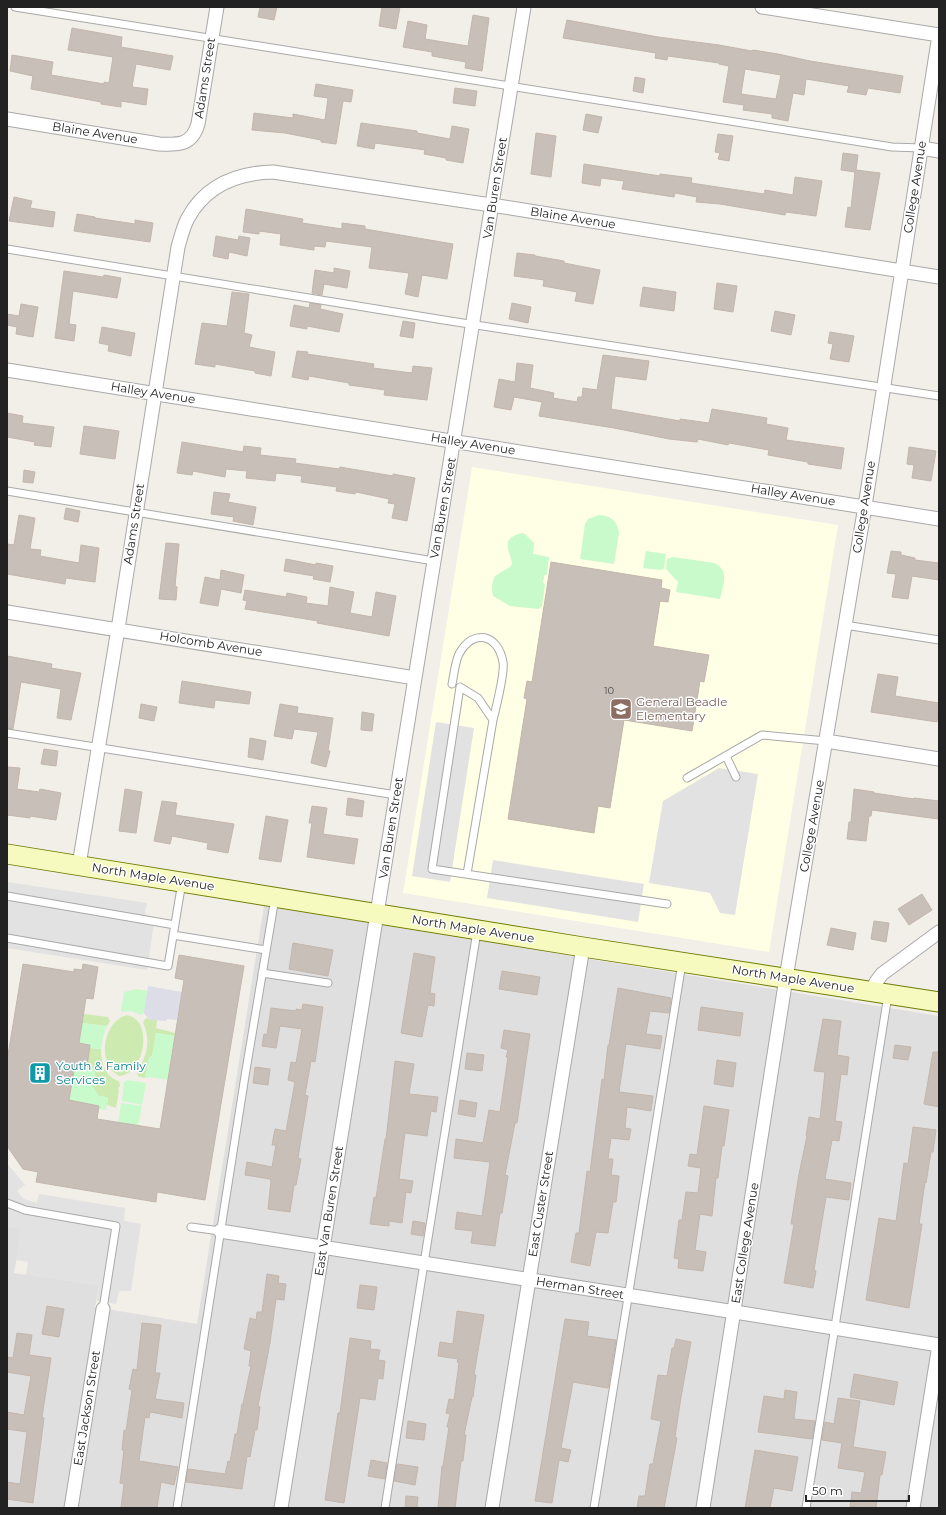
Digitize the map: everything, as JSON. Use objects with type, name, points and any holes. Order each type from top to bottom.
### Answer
[{"type":"street","name":"Adams Street","points":[[184,142],[191,140],[195,133],[217,7]]},
{"type":"street","name":"Van Buren Street","points":[[377,914],[524,7]]},
{"type":"street","points":[[762,7],[939,35]]},
{"type":"street","name":"College Avenue","points":[[786,978],[845,625],[939,35]]},
{"type":"street","name":"Blaine Avenue","points":[[7,119],[159,144],[172,145],[184,142]]},
{"type":"street","points":[[922,148],[939,151]]},
{"type":"street","name":"Blaine Avenue","points":[[210,191],[242,176],[255,172],[273,172],[492,205],[939,277]]},
{"type":"street","name":"Adams Street","points":[[79,865],[118,629],[172,276],[178,247],[188,218],[210,191]]},
{"type":"street","name":"Halley Avenue","points":[[7,370],[939,519]]},
{"type":"street","name":"Holcomb Avenue","points":[[7,612],[415,678]]},
{"type":"street","points":[[826,741],[939,759]]},
{"type":"street","name":"North Maple Avenue","points":[[7,854],[582,947],[939,1002]]},
{"type":"street","name":"East Van Buren Street","points":[[281,1508],[377,914]]},
{"type":"street","points":[[880,992],[876,982],[882,974],[939,932]]},
{"type":"street","name":"East Custer Street","points":[[492,1508],[582,947]]},
{"type":"street","name":"East College Avenue","points":[[703,1508],[735,1312],[786,978]]},
{"type":"street","name":"Herman Street","points":[[220,1231],[939,1345]]},
{"type":"street","name":"East Jackson Street","points":[[71,1508],[103,1309]]},
{"type":"street","points":[[913,1508],[939,1345]]},
{"type":"lane","points":[[14,7],[892,148],[922,148]]},
{"type":"lane","points":[[7,249],[473,324],[939,396]]},
{"type":"lane","points":[[7,491],[434,561]]},
{"type":"lane","points":[[845,625],[939,640]]},
{"type":"lane","points":[[452,684],[458,655],[471,640],[487,638],[496,643],[504,664],[468,874]]},
{"type":"lane","points":[[494,720],[478,698],[460,687],[432,869],[667,904]]},
{"type":"lane","points":[[7,733],[396,795]]},
{"type":"lane","points":[[687,778],[762,735],[826,741]]},
{"type":"lane","points":[[726,756],[736,777]]},
{"type":"lane","points":[[7,938],[168,966],[182,882]]},
{"type":"lane","points":[[7,896],[174,925]]},
{"type":"lane","points":[[177,1508],[220,1231],[262,973],[276,897]]},
{"type":"lane","points":[[385,1508],[477,930]]},
{"type":"lane","points":[[173,935],[266,950]]},
{"type":"lane","points":[[594,1508],[682,962]]},
{"type":"lane","points":[[262,973],[328,983]]},
{"type":"lane","points":[[806,1508],[835,1328],[880,992]]},
{"type":"lane","points":[[7,1203],[25,1210],[116,1226],[103,1309]]},
{"type":"lane","points":[[191,1227],[220,1231]]},
{"type":"shaded area","name":"General Beadle Elementary","points":[[472,467],[838,525],[769,952],[403,893]]},
{"type":"shaded area","points":[[436,722],[474,728],[450,882],[412,876]]},
{"type":"shaded area","points":[[719,768],[758,774],[735,915],[720,913],[710,893],[649,883],[663,801]]},
{"type":"shaded area","points":[[493,860],[644,884],[638,922],[487,898]]},
{"type":"shaded area","points":[[7,882],[147,903],[145,912],[146,915],[155,917],[147,970],[7,948]]},
{"type":"shaded area","points":[[264,906],[939,1016],[939,1508],[7,1508],[7,1225],[23,1227],[14,1273],[99,1285],[95,1307],[197,1324]]},
{"type":"shaded area","points":[[148,986],[182,992],[177,1020],[167,1019],[166,1021],[152,1021],[146,1016],[144,1013]]},
{"type":"shaded area","points":[[7,1163],[25,1185],[17,1191],[24,1199],[37,1203],[39,1194],[125,1208],[125,1221],[141,1224],[131,1291],[119,1291],[116,1304],[97,1301],[99,1285],[26,1275],[28,1262],[16,1260],[20,1229],[7,1227]]},
{"type":"green space","points":[[599,515],[607,516],[617,525],[619,533],[614,564],[580,559],[585,524],[588,519]]},
{"type":"green space","points":[[522,533],[534,543],[533,554],[549,557],[547,574],[544,576],[543,582],[545,585],[542,606],[539,609],[510,606],[493,596],[492,586],[495,576],[510,567],[512,564],[508,550],[508,542],[510,539]]},
{"type":"green space","points":[[646,551],[666,554],[664,569],[643,568]]},
{"type":"green space","points":[[673,557],[715,563],[720,567],[723,570],[724,584],[720,599],[676,592],[678,582],[666,569],[667,559]]},
{"type":"green space","points":[[137,989],[148,991],[144,1013],[141,1015],[131,1011],[121,1012],[124,992]]},
{"type":"green space","points":[[84,1014],[108,1017],[110,1021],[107,1026],[82,1023]]},
{"type":"green space","points":[[127,1015],[135,1019],[141,1026],[143,1047],[135,1066],[128,1073],[119,1076],[112,1070],[107,1062],[105,1043],[112,1025]]},
{"type":"green space","points":[[146,1018],[157,1020],[156,1028],[175,1033],[175,1036],[156,1033],[152,1056],[149,1058],[145,1078],[139,1077],[137,1074],[147,1049],[147,1036],[143,1022]]},
{"type":"green space","points":[[82,1023],[107,1026],[101,1049],[90,1048],[90,1044],[79,1043]]},
{"type":"green space","points":[[156,1033],[175,1036],[168,1080],[149,1077],[145,1078],[149,1058],[152,1056]]},
{"type":"green space","points":[[90,1048],[101,1049],[103,1064],[107,1073],[119,1081],[120,1086],[118,1088],[116,1108],[107,1105],[108,1098],[99,1096],[93,1087],[95,1072],[87,1067]]},
{"type":"green space","points":[[75,1065],[92,1068],[95,1072],[93,1087],[99,1096],[108,1097],[106,1110],[99,1109],[99,1106],[88,1104],[85,1116],[69,1104]]},
{"type":"green space","points":[[127,1080],[146,1083],[142,1105],[122,1101],[124,1082]]},
{"type":"green space","points":[[121,1103],[142,1106],[138,1126],[118,1123]]},
{"type":"building","points":[[260,7],[277,7],[274,20],[258,17]]},
{"type":"building","points":[[382,7],[400,7],[396,29],[379,26]]},
{"type":"building","points":[[473,15],[489,18],[482,71],[465,68],[466,62],[432,56],[432,52],[403,47],[408,21],[427,25],[425,39],[468,46]]},
{"type":"building","points":[[567,20],[658,37],[753,50],[903,76],[900,93],[868,88],[866,95],[847,92],[849,86],[806,79],[804,95],[793,93],[788,121],[772,118],[772,114],[743,110],[744,105],[723,102],[729,66],[719,63],[668,56],[667,60],[655,58],[656,53],[563,38]],"holes":[[[745,69],[781,75],[776,99],[741,94]]]},
{"type":"building","points":[[72,28],[122,37],[121,47],[173,56],[170,70],[136,64],[132,87],[148,89],[146,105],[121,101],[121,107],[31,89],[33,76],[10,71],[12,55],[53,62],[51,75],[104,84],[104,82],[109,83],[113,57],[68,50]]},
{"type":"building","points":[[635,77],[645,79],[643,93],[633,91]]},
{"type":"building","points":[[316,84],[353,90],[351,102],[343,101],[336,144],[321,142],[321,140],[285,133],[252,130],[254,113],[293,118],[293,114],[325,120],[328,98],[314,96]]},
{"type":"building","points":[[455,88],[477,91],[475,106],[453,103]]},
{"type":"building","points":[[586,114],[602,117],[598,133],[583,130]]},
{"type":"building","points":[[361,123],[417,131],[417,133],[450,139],[452,126],[469,129],[463,163],[424,154],[425,150],[375,143],[374,149],[357,146]]},
{"type":"building","points":[[536,133],[556,136],[551,177],[531,174]]},
{"type":"building","points":[[718,134],[733,136],[729,161],[718,159],[720,153],[715,152]]},
{"type":"building","points":[[843,153],[858,155],[856,170],[880,173],[870,230],[845,227],[848,207],[851,208],[855,172],[841,170]]},
{"type":"building","points":[[584,164],[660,176],[660,174],[692,178],[691,183],[764,194],[765,190],[793,195],[795,177],[822,181],[816,216],[786,212],[785,215],[720,204],[696,202],[697,197],[675,193],[674,197],[622,189],[624,181],[601,178],[600,186],[582,183]]},
{"type":"building","points":[[14,197],[32,201],[30,208],[55,212],[53,227],[9,221]]},
{"type":"building","points":[[246,209],[303,219],[302,223],[342,229],[342,223],[365,226],[365,229],[453,244],[447,279],[422,275],[418,297],[405,294],[409,273],[369,268],[372,247],[326,241],[325,247],[314,246],[314,250],[280,245],[281,234],[259,231],[259,234],[243,232]]},
{"type":"building","points":[[77,214],[135,224],[135,220],[153,223],[150,242],[74,231]]},
{"type":"building","points":[[216,236],[238,240],[239,236],[250,238],[247,256],[229,252],[228,259],[213,256]]},
{"type":"building","points":[[517,253],[535,255],[564,261],[564,263],[600,270],[593,304],[575,301],[577,292],[543,286],[544,280],[514,276]]},
{"type":"building","points":[[334,268],[350,271],[347,288],[324,284],[322,295],[312,293],[315,270],[334,273]]},
{"type":"building","points":[[64,271],[103,277],[104,275],[121,278],[117,298],[73,291],[69,324],[76,325],[74,341],[55,338]]},
{"type":"building","points":[[717,283],[737,286],[733,312],[714,309]]},
{"type":"building","points":[[643,287],[676,292],[674,311],[640,306]]},
{"type":"building","points":[[232,292],[249,294],[244,333],[252,335],[249,347],[275,352],[271,376],[255,373],[255,371],[215,364],[215,367],[195,364],[202,323],[227,326]]},
{"type":"building","points":[[310,303],[321,305],[320,309],[343,314],[339,332],[307,326],[307,329],[290,326],[294,305],[309,308]]},
{"type":"building","points":[[512,303],[531,307],[528,323],[509,319]]},
{"type":"building","points":[[21,304],[38,307],[33,337],[16,334],[17,327],[7,325],[7,314],[19,316]]},
{"type":"building","points":[[775,311],[795,315],[791,335],[771,331]]},
{"type":"building","points":[[403,321],[415,323],[413,338],[400,336]]},
{"type":"building","points":[[102,327],[135,333],[131,356],[108,351],[109,345],[99,343]]},
{"type":"building","points":[[830,332],[854,336],[849,362],[830,359],[833,344],[828,343]]},
{"type":"building","points":[[297,351],[308,352],[307,354],[374,364],[373,368],[412,373],[413,366],[432,368],[427,400],[384,395],[385,390],[349,385],[349,383],[309,376],[308,380],[292,377]]},
{"type":"building","points":[[603,355],[649,361],[646,380],[615,376],[611,409],[680,421],[680,419],[709,423],[712,409],[767,418],[766,424],[788,428],[786,440],[844,448],[841,469],[808,464],[808,462],[768,455],[769,450],[729,443],[728,445],[698,439],[697,442],[669,439],[614,428],[539,416],[542,402],[514,397],[511,410],[494,407],[499,379],[515,382],[517,363],[533,365],[530,388],[554,393],[553,398],[577,402],[578,397],[582,397],[583,388],[597,390]]},
{"type":"building","points":[[7,413],[23,416],[22,423],[54,427],[51,447],[34,445],[35,442],[7,437]]},
{"type":"building","points":[[84,426],[119,431],[115,459],[80,454]]},
{"type":"building","points":[[182,442],[243,452],[244,446],[261,448],[260,455],[296,459],[295,463],[339,469],[340,467],[393,476],[393,474],[415,478],[407,521],[392,518],[395,504],[388,503],[389,499],[356,492],[355,494],[336,491],[337,487],[301,482],[302,476],[276,473],[275,481],[246,478],[247,471],[226,469],[225,477],[193,471],[192,475],[177,473]]},
{"type":"building","points":[[909,447],[936,451],[931,481],[912,478],[914,465],[907,464]]},
{"type":"building","points":[[24,470],[35,472],[33,483],[23,482]]},
{"type":"building","points":[[214,492],[230,494],[228,502],[256,507],[253,525],[233,521],[234,517],[211,514]]},
{"type":"building","points":[[66,508],[80,511],[78,522],[64,519]]},
{"type":"building","points":[[19,515],[35,518],[30,549],[41,550],[40,556],[79,563],[81,545],[99,548],[95,582],[66,578],[65,584],[7,574],[7,544],[14,545]]},
{"type":"building","points":[[166,543],[179,544],[175,586],[177,587],[176,600],[159,599]]},
{"type":"building","points":[[891,551],[901,552],[901,555],[915,558],[915,560],[939,563],[939,580],[912,576],[908,599],[892,597],[896,574],[887,573]]},
{"type":"building","points":[[286,559],[316,565],[316,563],[333,566],[330,582],[313,579],[314,576],[284,571]]},
{"type":"building","name":"General Beadle Elementary","points":[[551,562],[662,580],[661,588],[670,590],[668,602],[660,601],[653,646],[709,655],[704,682],[700,681],[692,731],[624,720],[610,808],[598,806],[594,833],[508,819],[527,699],[524,698],[527,681],[532,682]]},
{"type":"building","points":[[221,570],[244,575],[241,593],[221,589],[218,606],[200,603],[205,577],[220,580]]},
{"type":"building","points":[[330,587],[354,592],[350,613],[372,617],[376,592],[396,596],[389,636],[317,623],[318,621],[245,609],[247,601],[243,600],[245,590],[286,597],[287,593],[307,597],[306,603],[328,606]]},
{"type":"building","points":[[7,656],[52,664],[51,668],[81,673],[71,720],[57,718],[61,689],[21,682],[13,729],[7,728]]},
{"type":"building","points":[[878,674],[898,677],[895,696],[939,703],[937,722],[871,712]]},
{"type":"building","points":[[182,681],[251,692],[249,704],[215,700],[214,708],[179,703]]},
{"type":"building","points":[[141,704],[157,707],[154,721],[139,718]]},
{"type":"building","points":[[280,704],[298,707],[297,713],[333,718],[328,751],[330,751],[326,767],[311,763],[318,732],[294,729],[292,739],[274,736]]},
{"type":"building","points":[[362,712],[374,714],[372,731],[361,730]]},
{"type":"building","points":[[250,738],[266,741],[263,760],[248,757]]},
{"type":"building","points":[[44,749],[58,751],[56,766],[41,764]]},
{"type":"building","points":[[7,767],[20,768],[17,789],[39,792],[40,789],[61,793],[56,820],[30,816],[30,818],[7,815]]},
{"type":"building","points":[[125,789],[142,792],[136,833],[119,831]]},
{"type":"building","points":[[854,789],[914,799],[939,801],[938,819],[872,810],[871,816],[869,816],[866,841],[847,839],[849,822],[851,822]]},
{"type":"building","points":[[348,798],[364,801],[362,817],[346,815]]},
{"type":"building","points":[[162,801],[177,803],[175,815],[234,824],[228,853],[207,849],[208,843],[172,836],[170,844],[154,841]]},
{"type":"building","points":[[312,806],[327,808],[323,834],[358,839],[354,864],[307,857],[312,823],[309,823]]},
{"type":"building","points":[[266,816],[288,820],[281,862],[259,859]]},
{"type":"building","points":[[922,894],[932,910],[909,925],[898,909]]},
{"type":"building","points":[[874,921],[889,923],[886,942],[871,939]]},
{"type":"building","points":[[831,928],[856,933],[853,950],[827,945]]},
{"type":"building","points":[[293,943],[333,950],[328,976],[289,969]]},
{"type":"building","points":[[414,953],[435,957],[430,993],[435,994],[434,1006],[428,1005],[422,1037],[401,1033]]},
{"type":"building","name":"Youth & Family Services","points":[[179,955],[244,966],[205,1200],[157,1192],[156,1202],[36,1182],[38,1172],[23,1169],[7,1146],[7,1061],[23,964],[74,972],[74,969],[82,970],[83,964],[98,967],[93,999],[86,998],[79,1043],[90,1045],[87,1067],[75,1065],[69,1100],[99,1106],[97,1119],[160,1129],[184,980],[175,978]]},
{"type":"building","points":[[502,971],[540,977],[537,995],[499,989]]},
{"type":"building","points":[[618,988],[671,998],[669,1013],[650,1011],[646,1034],[662,1036],[660,1049],[626,1044],[619,1092],[653,1096],[651,1111],[627,1107],[625,1128],[631,1129],[629,1140],[611,1138],[608,1159],[613,1159],[611,1175],[619,1176],[616,1202],[613,1202],[608,1233],[596,1232],[590,1266],[571,1262],[576,1233],[579,1233],[587,1171],[590,1172],[602,1079],[604,1080],[608,1045]]},
{"type":"building","points":[[303,1004],[323,1007],[315,1062],[311,1061],[305,1095],[308,1096],[298,1158],[301,1159],[296,1185],[294,1185],[290,1212],[268,1209],[270,1179],[245,1175],[247,1162],[272,1167],[276,1145],[272,1145],[275,1129],[286,1131],[295,1082],[288,1080],[291,1062],[296,1063],[302,1029],[280,1026],[276,1048],[262,1046],[264,1034],[267,1035],[271,1008],[296,1011],[296,1009],[302,1010]]},
{"type":"building","points":[[701,1007],[743,1013],[740,1036],[698,1030]]},
{"type":"building","points":[[823,1019],[841,1021],[837,1055],[849,1057],[847,1075],[841,1074],[835,1121],[842,1122],[839,1141],[832,1140],[825,1179],[851,1183],[849,1200],[826,1197],[814,1270],[816,1271],[813,1288],[784,1283],[794,1224],[791,1224],[809,1117],[820,1119],[825,1072],[814,1071]]},
{"type":"building","points":[[504,1030],[530,1034],[517,1123],[515,1123],[505,1175],[508,1176],[495,1246],[471,1243],[473,1231],[455,1229],[457,1212],[482,1216],[490,1162],[454,1158],[456,1139],[483,1143],[489,1110],[500,1112],[508,1057],[506,1057],[508,1050],[501,1048]]},
{"type":"building","points":[[895,1045],[911,1047],[908,1060],[893,1058]]},
{"type":"building","points":[[933,1052],[939,1052],[939,1107],[924,1104]]},
{"type":"building","points":[[467,1053],[484,1055],[482,1071],[465,1069]]},
{"type":"building","points":[[717,1060],[736,1063],[733,1087],[714,1084]]},
{"type":"building","points":[[395,1061],[414,1064],[409,1094],[438,1097],[436,1112],[431,1111],[427,1136],[405,1133],[399,1179],[413,1181],[411,1193],[406,1192],[402,1223],[389,1221],[389,1226],[370,1224],[386,1139]]},
{"type":"building","points":[[255,1067],[270,1069],[268,1085],[253,1083]]},
{"type":"building","points":[[460,1100],[477,1103],[475,1117],[458,1114]]},
{"type":"building","points":[[704,1106],[729,1110],[718,1178],[716,1178],[712,1216],[700,1214],[695,1250],[706,1252],[703,1271],[678,1268],[679,1259],[674,1258],[679,1220],[682,1220],[686,1192],[698,1193],[701,1168],[688,1166],[690,1154],[697,1155]]},
{"type":"building","points":[[913,1127],[936,1130],[933,1152],[931,1152],[926,1183],[925,1182],[919,1224],[922,1224],[909,1308],[866,1300],[879,1218],[896,1221],[904,1163],[908,1164]]},
{"type":"building","points":[[413,1221],[425,1223],[423,1236],[411,1234]]},
{"type":"building","points":[[267,1274],[279,1276],[278,1283],[286,1284],[284,1300],[276,1299],[270,1343],[258,1406],[260,1407],[257,1430],[255,1430],[250,1457],[247,1456],[242,1489],[186,1482],[188,1469],[225,1474],[228,1461],[230,1462],[251,1366],[249,1366],[251,1351],[244,1349],[250,1318],[256,1320],[257,1312],[262,1312]]},
{"type":"building","points":[[360,1285],[377,1287],[374,1310],[357,1308]]},
{"type":"building","points":[[47,1306],[64,1309],[59,1337],[42,1334]]},
{"type":"building","points":[[457,1311],[484,1315],[474,1375],[476,1375],[473,1397],[464,1435],[466,1435],[463,1461],[461,1461],[455,1508],[438,1508],[442,1466],[449,1427],[447,1427],[450,1414],[446,1413],[449,1399],[454,1400],[459,1363],[457,1362],[458,1359],[438,1356],[440,1342],[453,1344]]},
{"type":"building","points":[[565,1319],[589,1322],[587,1336],[616,1340],[608,1388],[573,1382],[561,1448],[571,1450],[568,1462],[559,1460],[552,1503],[535,1501]]},
{"type":"building","points":[[142,1323],[161,1325],[155,1373],[160,1373],[155,1399],[184,1403],[182,1418],[150,1412],[149,1418],[145,1417],[139,1461],[178,1467],[174,1485],[161,1482],[157,1508],[121,1508],[124,1484],[120,1483],[124,1450],[122,1450],[124,1430],[126,1431],[132,1390],[129,1389],[133,1369],[137,1370]]},
{"type":"building","points":[[17,1333],[32,1335],[29,1355],[51,1358],[42,1417],[44,1418],[33,1503],[7,1499],[7,1482],[20,1484],[27,1432],[7,1429],[7,1412],[24,1415],[31,1376],[7,1372],[7,1357],[13,1358]]},
{"type":"building","points":[[350,1338],[371,1341],[370,1349],[380,1350],[378,1360],[385,1361],[383,1379],[378,1378],[375,1400],[360,1398],[344,1503],[325,1500],[338,1413],[340,1413]]},
{"type":"building","points":[[676,1339],[691,1342],[675,1437],[677,1438],[664,1508],[637,1508],[639,1496],[645,1496],[650,1464],[653,1464],[661,1421],[651,1419],[658,1375],[667,1376],[672,1348],[674,1348]]},
{"type":"building","points":[[854,1374],[898,1382],[894,1405],[850,1397]]},
{"type":"building","points":[[785,1390],[797,1392],[794,1419],[815,1421],[812,1439],[758,1432],[764,1396],[784,1399]]},
{"type":"building","points":[[838,1398],[860,1401],[853,1447],[886,1452],[882,1475],[880,1475],[876,1508],[850,1507],[852,1492],[861,1493],[865,1472],[838,1468],[842,1443],[822,1440],[825,1422],[834,1424]]},
{"type":"building","points":[[408,1421],[426,1424],[424,1440],[406,1438]]},
{"type":"building","points":[[755,1450],[798,1457],[792,1491],[774,1488],[770,1508],[745,1508]]},
{"type":"building","points":[[371,1460],[387,1463],[385,1479],[368,1476]]},
{"type":"building","points":[[397,1464],[418,1467],[415,1485],[394,1481]]},
{"type":"building","points":[[406,1496],[418,1497],[417,1508],[405,1508]]},
{"type":"place","name":"General Beadle Elementary","points":[[621,709]]},
{"type":"place","name":"Youth & Family Services","points":[[40,1073]]}]
